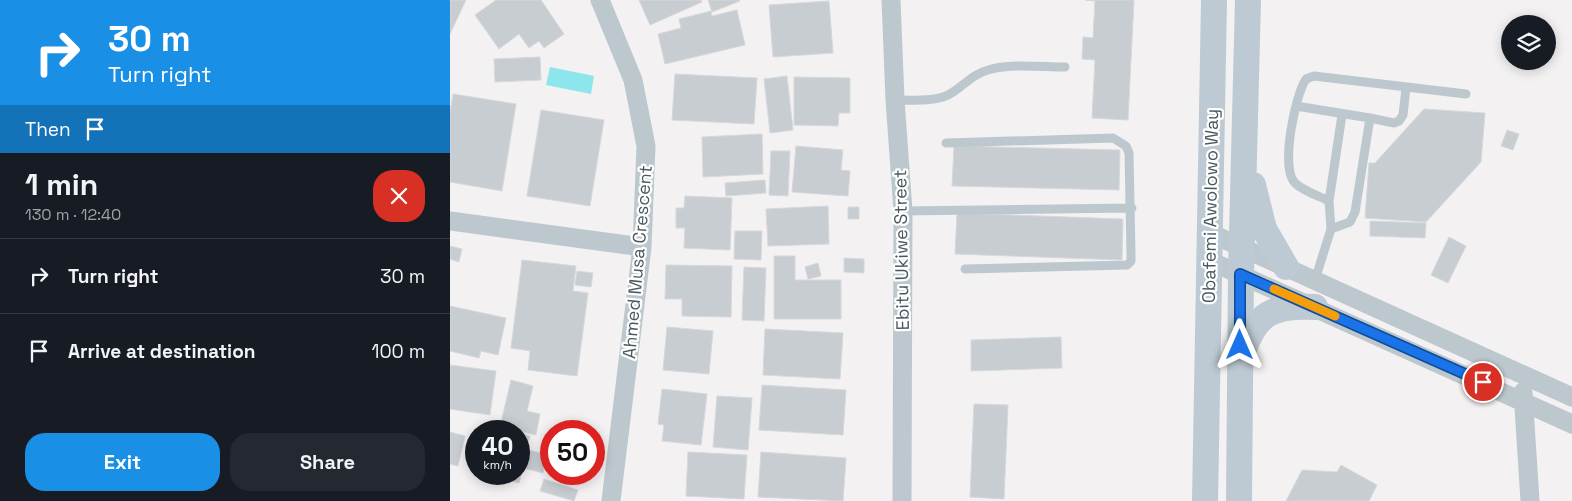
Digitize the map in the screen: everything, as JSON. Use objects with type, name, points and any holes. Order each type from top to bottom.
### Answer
[{"type":"main road","name":"Obafemi Awolowo Way","points":[[1205,501],[1214,0]]},
{"type":"main road","name":"Obafemi Awolowo Way","points":[[1239,501],[1240,274],[1248,0]]},
{"type":"main road","points":[[1244,133],[1254,195],[1264,229],[1286,267]]},
{"type":"main road","points":[[1240,362],[1248,335],[1257,322],[1266,314],[1286,307],[1315,307]]},
{"type":"street","name":"Ahmed Musa Crescent","points":[[600,0],[633,80],[646,146],[642,247],[611,501]]},
{"type":"street","name":"Ebitu Ukiwe Street","points":[[891,0],[895,100],[903,211],[902,501]]},
{"type":"street","points":[[450,221],[642,247]]},
{"type":"street","points":[[1210,233],[1572,397]]},
{"type":"street","points":[[1208,260],[1572,424]]},
{"type":"street","points":[[1522,375],[1530,501]]},
{"type":"lane","points":[[895,100],[937,99],[950,94],[970,79],[987,70],[1065,67]]},
{"type":"lane","points":[[1329,201],[1295,183],[1289,172],[1288,158],[1296,106],[1302,85],[1306,79],[1314,76],[1466,94]]},
{"type":"lane","points":[[1296,106],[1394,123],[1399,121],[1403,115],[1406,88]]},
{"type":"lane","points":[[1315,280],[1331,229],[1329,201],[1342,115]]},
{"type":"lane","points":[[1331,229],[1350,222],[1355,212],[1370,118]]},
{"type":"lane","points":[[946,143],[1113,138],[1126,146],[1129,153],[1132,208],[1131,261],[1127,265],[965,268]]},
{"type":"lane","points":[[903,211],[1132,208]]},
{"type":"water","points":[[550,67],[594,76],[591,94],[546,85]]},
{"type":"building","points":[[450,0],[466,0],[450,34]]},
{"type":"building","points":[[496,0],[541,0],[564,34],[544,48],[539,41],[529,48],[519,34],[499,49],[475,15]]},
{"type":"building","points":[[639,0],[701,0],[702,2],[650,25]]},
{"type":"building","points":[[708,0],[739,0],[740,1],[712,12]]},
{"type":"building","points":[[1085,0],[1134,0],[1128,120],[1092,118],[1095,60],[1082,59],[1083,37],[1093,38],[1095,1]]},
{"type":"building","points":[[829,1],[833,53],[773,57],[769,5]]},
{"type":"building","points":[[737,10],[745,45],[665,64],[658,34],[681,28],[679,19],[711,11],[712,16]]},
{"type":"building","points":[[540,57],[541,80],[495,82],[494,59]]},
{"type":"building","points":[[675,74],[757,78],[754,124],[672,120]]},
{"type":"building","points":[[787,76],[793,130],[770,133],[764,79]]},
{"type":"building","points":[[794,77],[850,78],[850,113],[839,113],[838,126],[794,125]]},
{"type":"building","points":[[453,94],[516,104],[502,191],[450,182],[450,113]]},
{"type":"building","points":[[1424,109],[1485,113],[1481,162],[1426,222],[1365,218],[1369,163],[1375,163]]},
{"type":"building","points":[[541,110],[604,120],[590,206],[527,196]]},
{"type":"building","points":[[1507,130],[1519,134],[1513,150],[1501,146]]},
{"type":"building","points":[[762,134],[763,174],[703,177],[702,137]]},
{"type":"building","points":[[796,146],[843,150],[841,170],[850,171],[848,196],[792,192]]},
{"type":"building","points":[[954,146],[1120,150],[1119,190],[952,186]]},
{"type":"building","points":[[771,151],[790,151],[788,196],[769,195]]},
{"type":"building","points":[[765,180],[766,193],[726,196],[725,183]]},
{"type":"building","points":[[685,196],[732,198],[730,250],[684,248],[685,228],[676,228],[676,208],[684,208]]},
{"type":"building","points":[[828,206],[829,244],[768,246],[766,209]]},
{"type":"building","points":[[848,207],[859,207],[859,219],[848,219]]},
{"type":"building","points":[[957,213],[1123,219],[1122,260],[955,254]]},
{"type":"building","points":[[1370,221],[1426,223],[1425,238],[1370,236]]},
{"type":"building","points":[[735,231],[762,231],[761,260],[734,259]]},
{"type":"building","points":[[1449,237],[1466,246],[1448,283],[1431,275]]},
{"type":"building","points":[[450,246],[462,249],[459,262],[450,259]]},
{"type":"building","points":[[774,256],[795,256],[795,280],[841,280],[841,319],[774,319]]},
{"type":"building","points":[[844,258],[864,259],[864,273],[844,272]]},
{"type":"building","points":[[522,260],[576,266],[573,291],[588,293],[577,376],[528,370],[530,351],[511,348]]},
{"type":"building","points":[[818,263],[821,276],[808,279],[805,267]]},
{"type":"building","points":[[666,265],[732,266],[731,317],[682,316],[682,299],[665,299]]},
{"type":"building","points":[[744,267],[766,268],[764,321],[742,320]]},
{"type":"building","points":[[577,271],[593,273],[591,287],[575,285]]},
{"type":"building","points":[[450,306],[506,318],[498,355],[481,351],[479,358],[450,351]]},
{"type":"building","points":[[667,327],[713,331],[709,374],[663,370]]},
{"type":"building","points":[[765,329],[843,333],[840,379],[763,375]]},
{"type":"building","points":[[1061,337],[1062,368],[971,371],[971,340]]},
{"type":"building","points":[[450,365],[496,371],[490,415],[450,409]]},
{"type":"building","points":[[511,380],[533,386],[527,411],[540,414],[536,435],[530,434],[530,420],[502,420]]},
{"type":"building","points":[[762,385],[846,390],[843,435],[759,430]]},
{"type":"building","points":[[662,389],[707,394],[701,445],[662,441],[664,425],[658,424]]},
{"type":"building","points":[[717,396],[752,398],[748,450],[713,447]]},
{"type":"building","points":[[974,404],[1008,405],[1004,499],[970,497]]},
{"type":"building","points":[[450,432],[465,436],[458,466],[450,464]]},
{"type":"building","points":[[530,450],[540,453],[540,472],[530,470]]},
{"type":"building","points":[[688,452],[747,455],[744,499],[686,496]]},
{"type":"building","points":[[761,452],[846,458],[843,501],[758,497]]},
{"type":"building","points":[[1341,465],[1377,485],[1369,501],[1286,501],[1302,470],[1337,472]]},
{"type":"building","points":[[542,485],[563,485],[578,490],[574,501],[540,491]]},
{"type":"slow traffic","points":[[1274,289],[1335,316]]},
{"type":"route","points":[[1240,345],[1240,274],[1483,382]]}]
